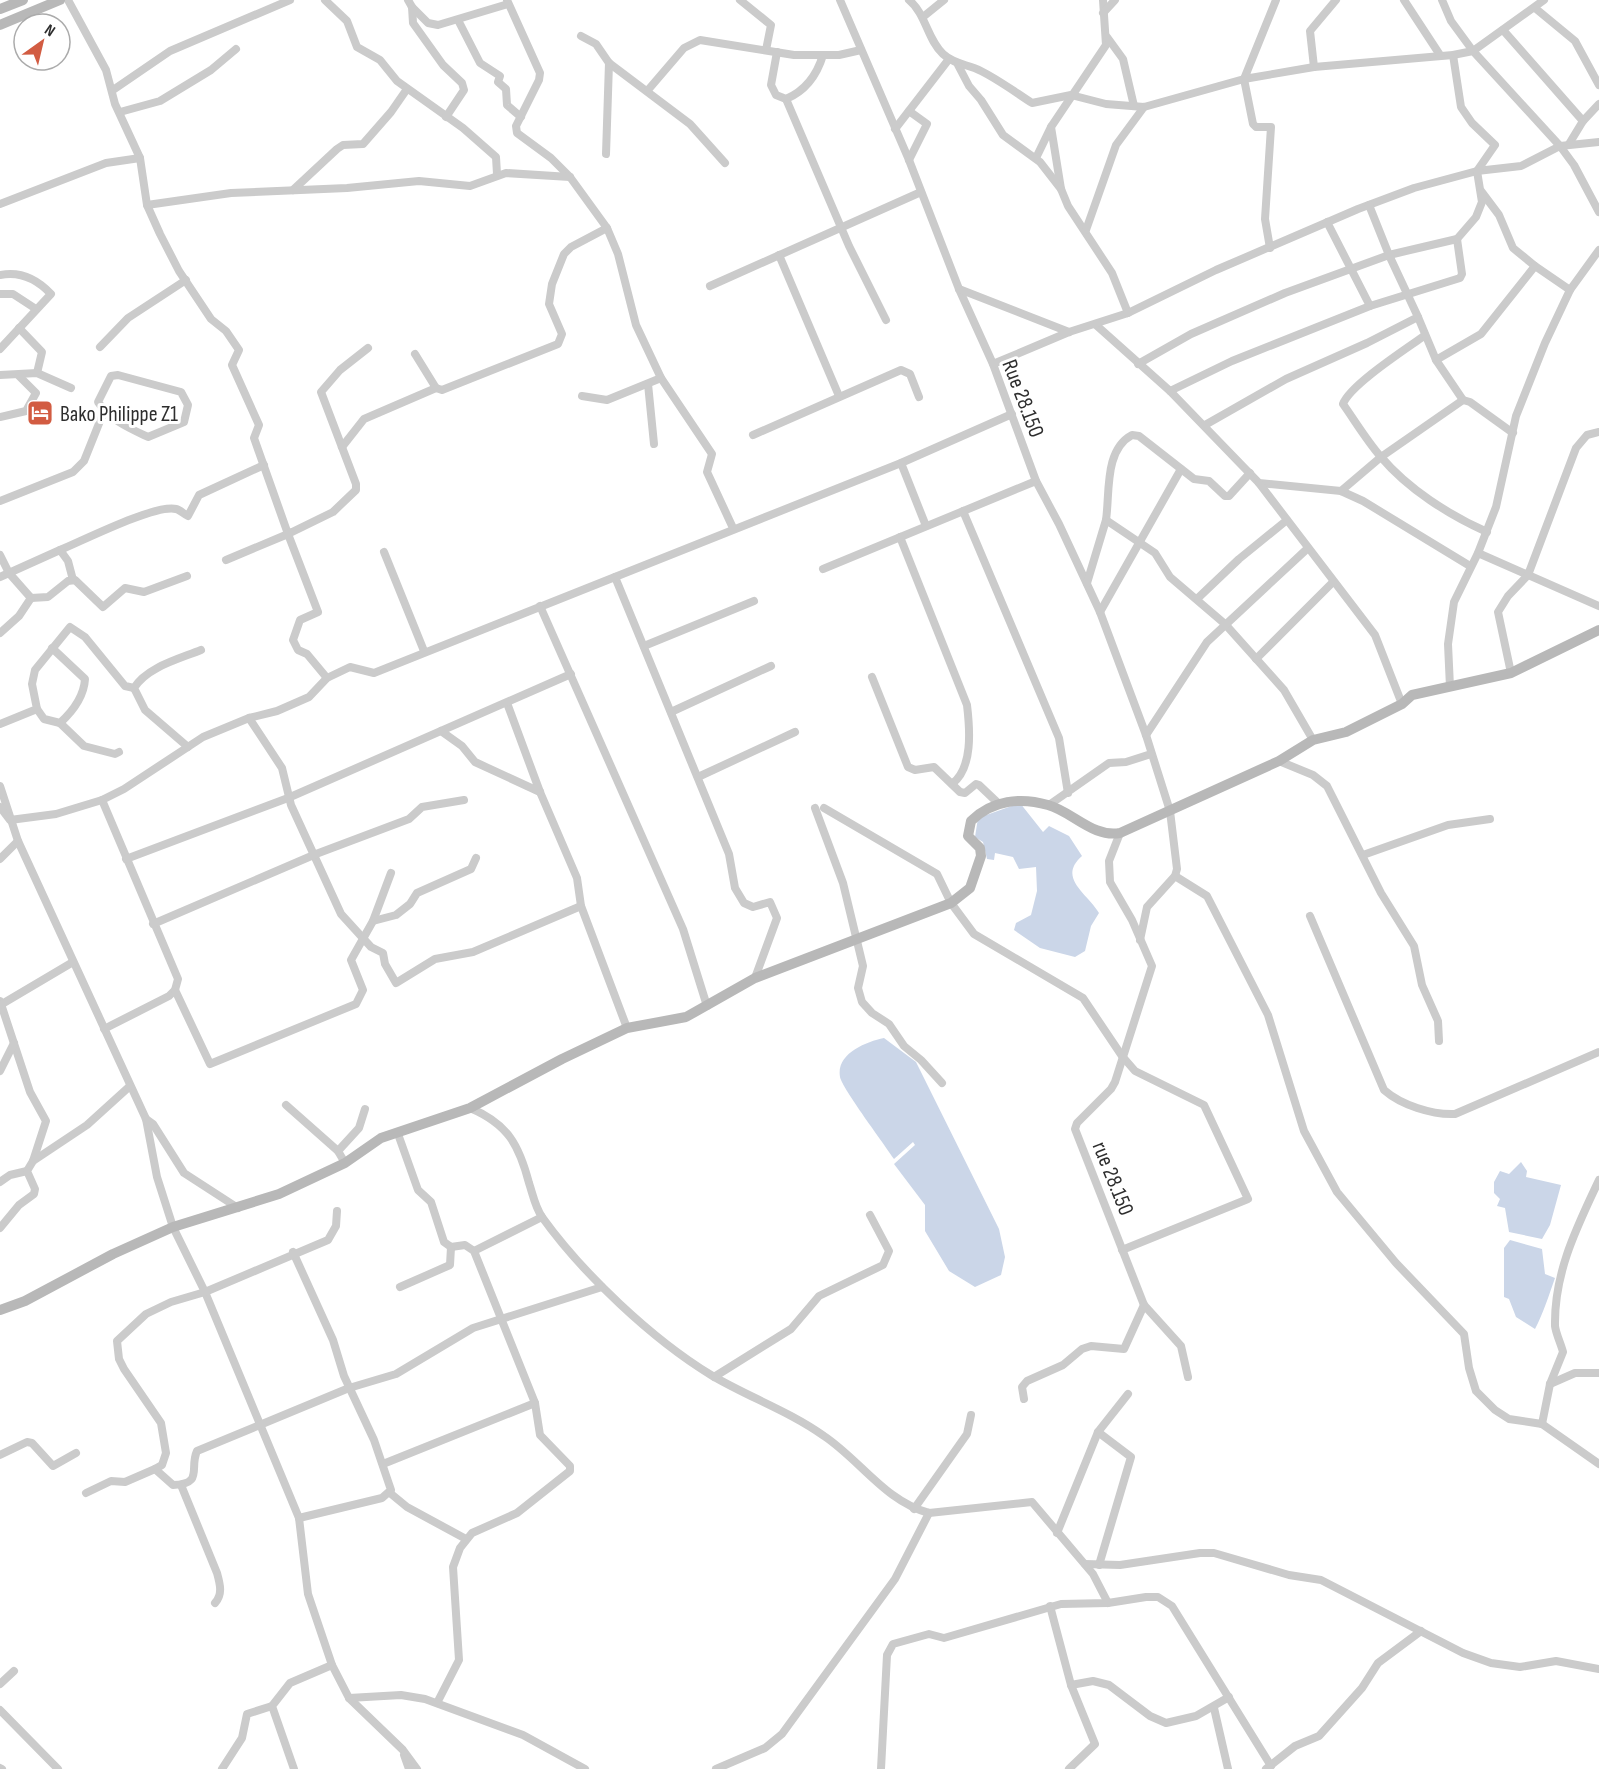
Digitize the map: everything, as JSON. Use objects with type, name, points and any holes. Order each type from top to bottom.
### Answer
[{"type":"street","points":[[2,6],[23,0]]},
{"type":"street","points":[[0,25],[60,0]]},
{"type":"street","points":[[68,0],[106,70],[120,112],[140,158],[147,205],[186,280],[211,318],[226,331],[239,350],[232,365],[259,425],[254,438],[318,612],[300,620],[293,640],[298,650],[307,654],[327,678]]},
{"type":"street","points":[[113,90],[170,51],[290,0]]},
{"type":"street","points":[[325,0],[347,21],[357,47],[380,60],[397,81],[496,157],[497,174]]},
{"type":"street","points":[[740,0],[771,26],[766,50]]},
{"type":"street","name":"Rue 28.150","points":[[840,0],[909,160],[959,289],[993,364],[1036,481],[1100,612],[1146,735],[1170,811]]},
{"type":"street","points":[[909,0],[922,17],[928,34],[950,59],[958,65],[984,73],[1032,103],[1071,95],[1106,104],[1144,107],[1244,79],[1314,67],[1453,55],[1473,51],[1544,0]]},
{"type":"street","points":[[922,17],[944,0]]},
{"type":"street","points":[[1036,158],[1051,127],[1104,49],[1107,37],[1103,0]]},
{"type":"street","points":[[1103,13],[1115,0]]},
{"type":"street","points":[[1270,248],[1265,219],[1271,127],[1256,127],[1253,124],[1244,79],[1276,0]]},
{"type":"street","points":[[1314,67],[1310,31],[1336,0]]},
{"type":"street","points":[[1404,0],[1440,55]]},
{"type":"street","points":[[1442,0],[1451,21],[1473,51],[1574,165],[1599,212]]},
{"type":"street","points":[[410,4],[428,23],[438,25],[507,2],[540,73],[539,80],[516,126],[517,133],[551,158],[570,177],[606,228],[618,254],[636,326],[661,378],[712,454],[707,472],[733,528]]},
{"type":"street","points":[[410,4],[412,23],[443,65],[462,83],[464,90],[446,117]]},
{"type":"street","points":[[1535,8],[1575,40],[1599,85]]},
{"type":"street","points":[[458,20],[480,63],[500,76],[498,82],[506,88],[507,105],[521,117]]},
{"type":"street","points":[[1503,30],[1583,121]]},
{"type":"street","points":[[581,36],[596,44],[609,63],[648,90],[690,124],[725,163]]},
{"type":"street","points":[[1107,37],[1123,59],[1134,106]]},
{"type":"street","points":[[648,90],[684,48],[694,42],[718,41],[777,52],[823,55],[861,50]]},
{"type":"street","points":[[120,112],[160,101],[211,70],[236,49]]},
{"type":"street","points":[[777,52],[771,85],[776,95],[786,99],[800,93],[819,68],[823,55]]},
{"type":"street","points":[[1138,364],[1226,318],[1285,293],[1389,255],[1457,239],[1479,211],[1482,202],[1477,171],[1495,145],[1472,123],[1461,107],[1453,55]]},
{"type":"street","points":[[894,129],[950,59]]},
{"type":"street","points":[[606,154],[609,63]]},
{"type":"street","points":[[958,65],[969,86],[981,100],[1003,135],[1036,158],[1061,189]]},
{"type":"street","points":[[292,190],[343,145],[363,144],[392,112],[407,89]]},
{"type":"street","points":[[786,99],[841,228],[886,320]]},
{"type":"street","points":[[1569,144],[1583,121],[1599,104]]},
{"type":"street","points":[[1086,230],[1116,145],[1144,107]]},
{"type":"street","points":[[909,111],[927,124],[909,160]]},
{"type":"street","points":[[1051,127],[1061,189],[1068,206],[1086,230],[1112,273],[1128,313]]},
{"type":"street","points":[[993,364],[1069,332],[1128,313],[1216,270],[1327,222],[1422,185],[1477,171],[1521,166],[1569,144],[1599,142]]},
{"type":"street","points":[[0,204],[106,163],[140,158]]},
{"type":"street","points":[[147,205],[231,193],[419,181],[470,186],[497,174],[570,177]]},
{"type":"street","points":[[1480,189],[1493,205],[1513,248],[1570,290]]},
{"type":"street","points":[[710,286],[921,192]]},
{"type":"street","points":[[1369,205],[1436,360],[1463,400],[1470,402],[1513,433]]},
{"type":"street","points":[[1327,222],[1370,306]]},
{"type":"street","points":[[415,354],[436,388],[442,390],[558,344],[562,334],[549,304],[552,284],[564,254],[606,228]]},
{"type":"street","points":[[1170,392],[1232,361],[1370,306],[1460,278],[1462,274],[1457,239]]},
{"type":"street","points":[[1450,687],[1449,633],[1454,602],[1487,532],[1504,475],[1516,416],[1534,369],[1570,290],[1599,250]]},
{"type":"street","points":[[779,255],[839,396]]},
{"type":"street","points":[[1436,360],[1481,334],[1535,266]]},
{"type":"street","points":[[0,275],[14,272],[29,277],[51,294],[0,349]]},
{"type":"street","points":[[100,347],[128,318],[186,280]]},
{"type":"street","points":[[959,289],[1069,332]]},
{"type":"street","points":[[0,294],[13,294],[36,309]]},
{"type":"street","points":[[1205,425],[1286,379],[1367,344],[1418,316]]},
{"type":"street","points":[[1095,325],[1205,425],[1259,483],[1375,635],[1402,704]]},
{"type":"street","points":[[19,328],[42,352],[37,373]]},
{"type":"street","points":[[1424,336],[1367,378],[1343,404],[1381,457],[1420,493],[1467,523],[1487,532]]},
{"type":"street","points":[[226,560],[333,512],[356,490],[321,392],[340,370],[368,348]]},
{"type":"street","points":[[753,435],[901,370],[910,374],[920,397]]},
{"type":"street","points":[[0,375],[19,376],[37,373],[71,388]]},
{"type":"street","points":[[118,375],[182,392],[188,405],[184,422],[148,437],[124,426],[104,411],[98,402],[111,376],[118,375]]},
{"type":"street","points":[[0,417],[26,411],[36,393],[19,376]]},
{"type":"street","points":[[582,396],[607,400],[661,378]]},
{"type":"street","points":[[648,384],[654,444]]},
{"type":"street","points":[[342,447],[364,419],[436,388]]},
{"type":"street","points":[[1341,491],[1381,457],[1463,400]]},
{"type":"street","points":[[0,501],[73,472],[84,461],[104,411]]},
{"type":"street","points":[[10,820],[56,814],[102,800],[203,737],[249,718],[277,711],[309,697],[327,678],[350,667],[374,673],[424,651],[901,463],[1012,414]]},
{"type":"street","points":[[1511,673],[1498,612],[1508,596],[1528,575],[1576,448],[1587,435],[1599,432]]},
{"type":"street","points":[[1087,584],[1106,520],[1111,466],[1123,440],[1132,435],[1139,436],[1194,479],[1209,481],[1227,496],[1250,473]]},
{"type":"street","points":[[901,463],[926,526]]},
{"type":"street","points":[[0,577],[125,522],[167,509],[176,509],[188,516],[200,495],[264,465]]},
{"type":"street","points":[[1100,612],[1181,469]]},
{"type":"street","points":[[823,568],[1036,481]]},
{"type":"street","points":[[1259,483],[1341,491],[1363,501],[1470,566]]},
{"type":"street","points":[[963,511],[1059,738],[1068,793]]},
{"type":"street","points":[[1106,520],[1139,540],[1157,555],[1170,577],[1198,598],[1225,624],[1284,690],[1313,740]]},
{"type":"street","points":[[1198,598],[1239,559],[1287,520]]},
{"type":"street","points":[[900,537],[967,705],[970,727],[964,770],[961,777],[952,784]]},
{"type":"street","points":[[1146,735],[1184,675],[1225,624],[1308,548]]},
{"type":"street","points":[[60,550],[68,561],[73,580],[103,607],[125,588],[144,592],[187,576]]},
{"type":"street","points":[[384,552],[424,651]]},
{"type":"street","points":[[1478,553],[1599,606]]},
{"type":"street","points":[[0,555],[9,573],[31,598]]},
{"type":"street","points":[[615,577],[729,854],[739,897],[753,908],[770,902],[777,918],[755,978]]},
{"type":"street","points":[[31,598],[48,597],[73,580]]},
{"type":"street","points":[[1256,659],[1333,582]]},
{"type":"street","points":[[0,633],[19,616],[31,598]]},
{"type":"street","points":[[644,646],[754,602]]},
{"type":"street","points":[[540,606],[683,929],[707,1006]]},
{"type":"street","points":[[118,752],[115,754],[84,746],[60,723],[44,719],[37,709],[32,691],[33,677],[35,670],[70,627],[84,637],[125,686],[134,688]]},
{"type":"street","points":[[0,1310],[25,1301],[113,1254],[173,1227],[270,1198],[345,1163],[381,1138],[470,1108],[562,1059],[627,1028],[686,1017],[755,978],[951,903],[970,888],[981,855],[980,848],[968,836],[971,821],[999,804],[1014,799],[1048,805],[1102,833],[1120,833],[1279,761],[1313,740],[1346,732],[1402,704],[1412,695],[1434,688],[1450,687],[1511,673],[1599,629]]},
{"type":"street","points":[[52,648],[85,679],[85,687],[71,713],[60,723]]},
{"type":"street","points":[[134,688],[160,666],[201,650]]},
{"type":"street","points":[[671,712],[771,666]]},
{"type":"street","points":[[126,859],[288,798],[571,674]]},
{"type":"street","points":[[872,677],[908,767],[915,770],[934,766],[960,792],[965,793],[979,784],[999,804]]},
{"type":"street","points":[[134,688],[145,710],[188,747]]},
{"type":"street","points":[[507,703],[540,792],[577,878],[581,906],[627,1028]]},
{"type":"street","points":[[0,724],[37,709]]},
{"type":"street","points":[[249,718],[280,765],[288,798],[341,915],[371,947],[383,953],[385,964],[396,983],[435,959],[473,952],[581,906]]},
{"type":"street","points":[[441,731],[462,746],[475,762],[540,792]]},
{"type":"street","points":[[698,777],[795,732]]},
{"type":"street","points":[[1048,805],[1109,763],[1126,762],[1151,754]]},
{"type":"street","points":[[1279,761],[1313,775],[1327,786],[1381,893],[1414,946],[1419,975],[1438,1021],[1439,1041]]},
{"type":"street","points":[[0,786],[18,841],[146,1119],[157,1177],[173,1227],[205,1292],[299,1518],[308,1594],[332,1665],[349,1698],[403,1750],[417,1769]]},
{"type":"street","points":[[102,800],[178,979],[175,990],[210,1064],[356,1004],[363,990],[351,960],[373,921],[391,873]]},
{"type":"street","points":[[153,924],[315,854],[409,819],[422,807],[464,800]]},
{"type":"street","points":[[0,807],[10,820]]},
{"type":"street","points":[[815,808],[843,883],[863,966],[858,988],[862,1002],[872,1013],[888,1024],[904,1046],[942,1083]]},
{"type":"street","points":[[824,808],[937,874],[951,903],[974,934],[1083,998],[1122,1056],[1136,1071],[1204,1105],[1248,1199],[1122,1250]]},
{"type":"street","points":[[1140,940],[1147,907],[1175,876],[1177,869],[1170,811]]},
{"type":"street","points":[[1363,855],[1448,825],[1490,819]]},
{"type":"street","name":"rue 28.150","points":[[1120,833],[1109,861],[1110,882],[1132,920],[1152,966],[1111,1089],[1077,1123],[1075,1129],[1144,1305]]},
{"type":"street","points":[[0,859],[18,841]]},
{"type":"street","points":[[373,921],[396,915],[410,904],[417,893],[471,869],[476,858]]},
{"type":"street","points":[[1175,876],[1207,896],[1268,1015],[1304,1131],[1337,1192],[1396,1263],[1464,1334],[1468,1368],[1476,1391],[1509,1419],[1542,1424],[1599,1464]]},
{"type":"street","points":[[1310,916],[1384,1090],[1396,1100],[1445,1114],[1455,1114],[1593,1052],[1599,1052]]},
{"type":"street","points":[[0,1182],[10,1175],[27,1171],[33,1161],[46,1121],[30,1092],[1,1003],[73,962]]},
{"type":"street","points":[[104,1029],[175,990]]},
{"type":"street","points":[[0,1071],[13,1047],[14,1038]]},
{"type":"street","points":[[33,1161],[87,1125],[130,1086]]},
{"type":"street","points":[[286,1105],[338,1151],[345,1163]]},
{"type":"street","points":[[470,1108],[498,1124],[513,1138],[542,1217],[603,1287],[685,1358],[714,1377],[815,1430],[895,1497],[914,1509],[929,1513],[1027,1501],[1037,1505],[1057,1533],[1100,1584],[1108,1603]]},
{"type":"street","points":[[338,1151],[358,1128],[365,1109]]},
{"type":"street","points":[[146,1119],[153,1124],[184,1173],[238,1208]]},
{"type":"street","points":[[398,1134],[418,1190],[431,1202],[444,1242],[452,1247],[465,1245],[474,1251],[535,1403],[540,1435],[570,1466],[570,1471],[517,1513],[472,1533],[466,1539],[453,1568],[459,1660],[437,1703]]},
{"type":"street","points":[[0,1228],[19,1205],[34,1194],[35,1189],[27,1171]]},
{"type":"street","points":[[1542,1424],[1550,1384],[1563,1352],[1555,1328],[1560,1279],[1568,1247],[1599,1180]]},
{"type":"street","points":[[86,1494],[111,1481],[125,1482],[155,1469],[162,1465],[166,1453],[163,1430],[124,1369],[119,1359],[117,1341],[146,1314],[171,1302],[205,1292],[294,1252],[328,1240],[336,1226],[337,1211]]},
{"type":"street","points":[[714,1377],[791,1329],[819,1296],[883,1265],[889,1251],[870,1215]]},
{"type":"street","points":[[474,1251],[542,1217]]},
{"type":"street","points":[[400,1287],[450,1265],[452,1247]]},
{"type":"street","points":[[294,1252],[333,1340],[349,1388],[383,1464],[390,1493],[407,1507],[466,1539]]},
{"type":"street","points":[[155,1469],[173,1485],[182,1485],[192,1479],[195,1474],[197,1450],[349,1388],[396,1374],[473,1328],[603,1287]]},
{"type":"street","points":[[1023,1399],[1024,1383],[1062,1365],[1082,1349],[1091,1346],[1124,1348],[1144,1305],[1181,1346],[1188,1377]]},
{"type":"street","points":[[1550,1384],[1575,1373],[1599,1373]]},
{"type":"street","points":[[1057,1533],[1098,1432],[1128,1394]]},
{"type":"street","points":[[383,1464],[535,1403]]},
{"type":"street","points":[[914,1509],[967,1434],[971,1426],[971,1415]]},
{"type":"street","points":[[1098,1432],[1131,1457],[1099,1565]]},
{"type":"street","points":[[0,1455],[27,1442],[32,1443],[53,1466],[76,1453]]},
{"type":"street","points":[[182,1485],[217,1573],[220,1598],[215,1603]]},
{"type":"street","points":[[299,1518],[382,1498],[390,1493]]},
{"type":"street","points":[[716,1769],[760,1751],[782,1734],[894,1579],[929,1513]]},
{"type":"street","points":[[1085,1564],[1099,1565],[1200,1552],[1214,1554],[1289,1575],[1321,1580],[1463,1653],[1491,1663],[1520,1667],[1556,1661],[1599,1669]]},
{"type":"street","points":[[881,1769],[888,1655],[893,1644],[929,1635],[944,1638],[1050,1606],[1108,1603],[1146,1597],[1166,1600],[1229,1697],[1269,1767],[1295,1746],[1319,1736],[1362,1688],[1378,1663],[1421,1631]]},
{"type":"street","points":[[1050,1606],[1071,1685],[1095,1744],[1069,1769]]},
{"type":"street","points":[[222,1769],[242,1738],[247,1714],[272,1706],[290,1683],[332,1665]]},
{"type":"street","points":[[0,1684],[14,1671]]},
{"type":"street","points":[[1071,1685],[1093,1682],[1109,1685],[1150,1716],[1166,1723],[1181,1721],[1214,1708],[1229,1697]]},
{"type":"street","points":[[349,1698],[401,1695],[437,1703],[523,1735],[585,1769]]},
{"type":"street","points":[[272,1706],[294,1769]]},
{"type":"street","points":[[1214,1708],[1227,1769]]},
{"type":"street","points":[[0,1710],[58,1769]]},
{"type":"street","points":[[403,1750],[408,1769]]},
{"type":"water","points":[[1020,803],[1043,832],[1049,826],[1069,836],[1082,856],[1072,871],[1073,878],[1099,913],[1091,926],[1085,951],[1075,957],[1040,948],[1014,930],[1016,923],[1031,915],[1037,891],[1036,867],[1019,869],[1013,857],[995,853],[994,860],[987,859],[983,842],[975,837],[978,818]]},
{"type":"water","points":[[884,1038],[916,1062],[999,1229],[1005,1257],[1001,1275],[975,1287],[949,1271],[925,1231],[925,1205],[894,1164],[915,1145],[913,1142],[894,1159],[840,1077],[843,1062],[853,1050]]},
{"type":"water","points":[[1521,1162],[1527,1171],[1526,1177],[1561,1185],[1550,1225],[1542,1239],[1509,1232],[1505,1208],[1497,1206],[1500,1199],[1494,1193],[1494,1182],[1500,1171],[1509,1174]]},
{"type":"water","points":[[1510,1240],[1542,1249],[1545,1274],[1555,1278],[1535,1329],[1516,1317],[1509,1299],[1504,1297],[1504,1248]]},
{"type":"place","name":"Bako Philippe Z1","points":[[40,413]]}]
